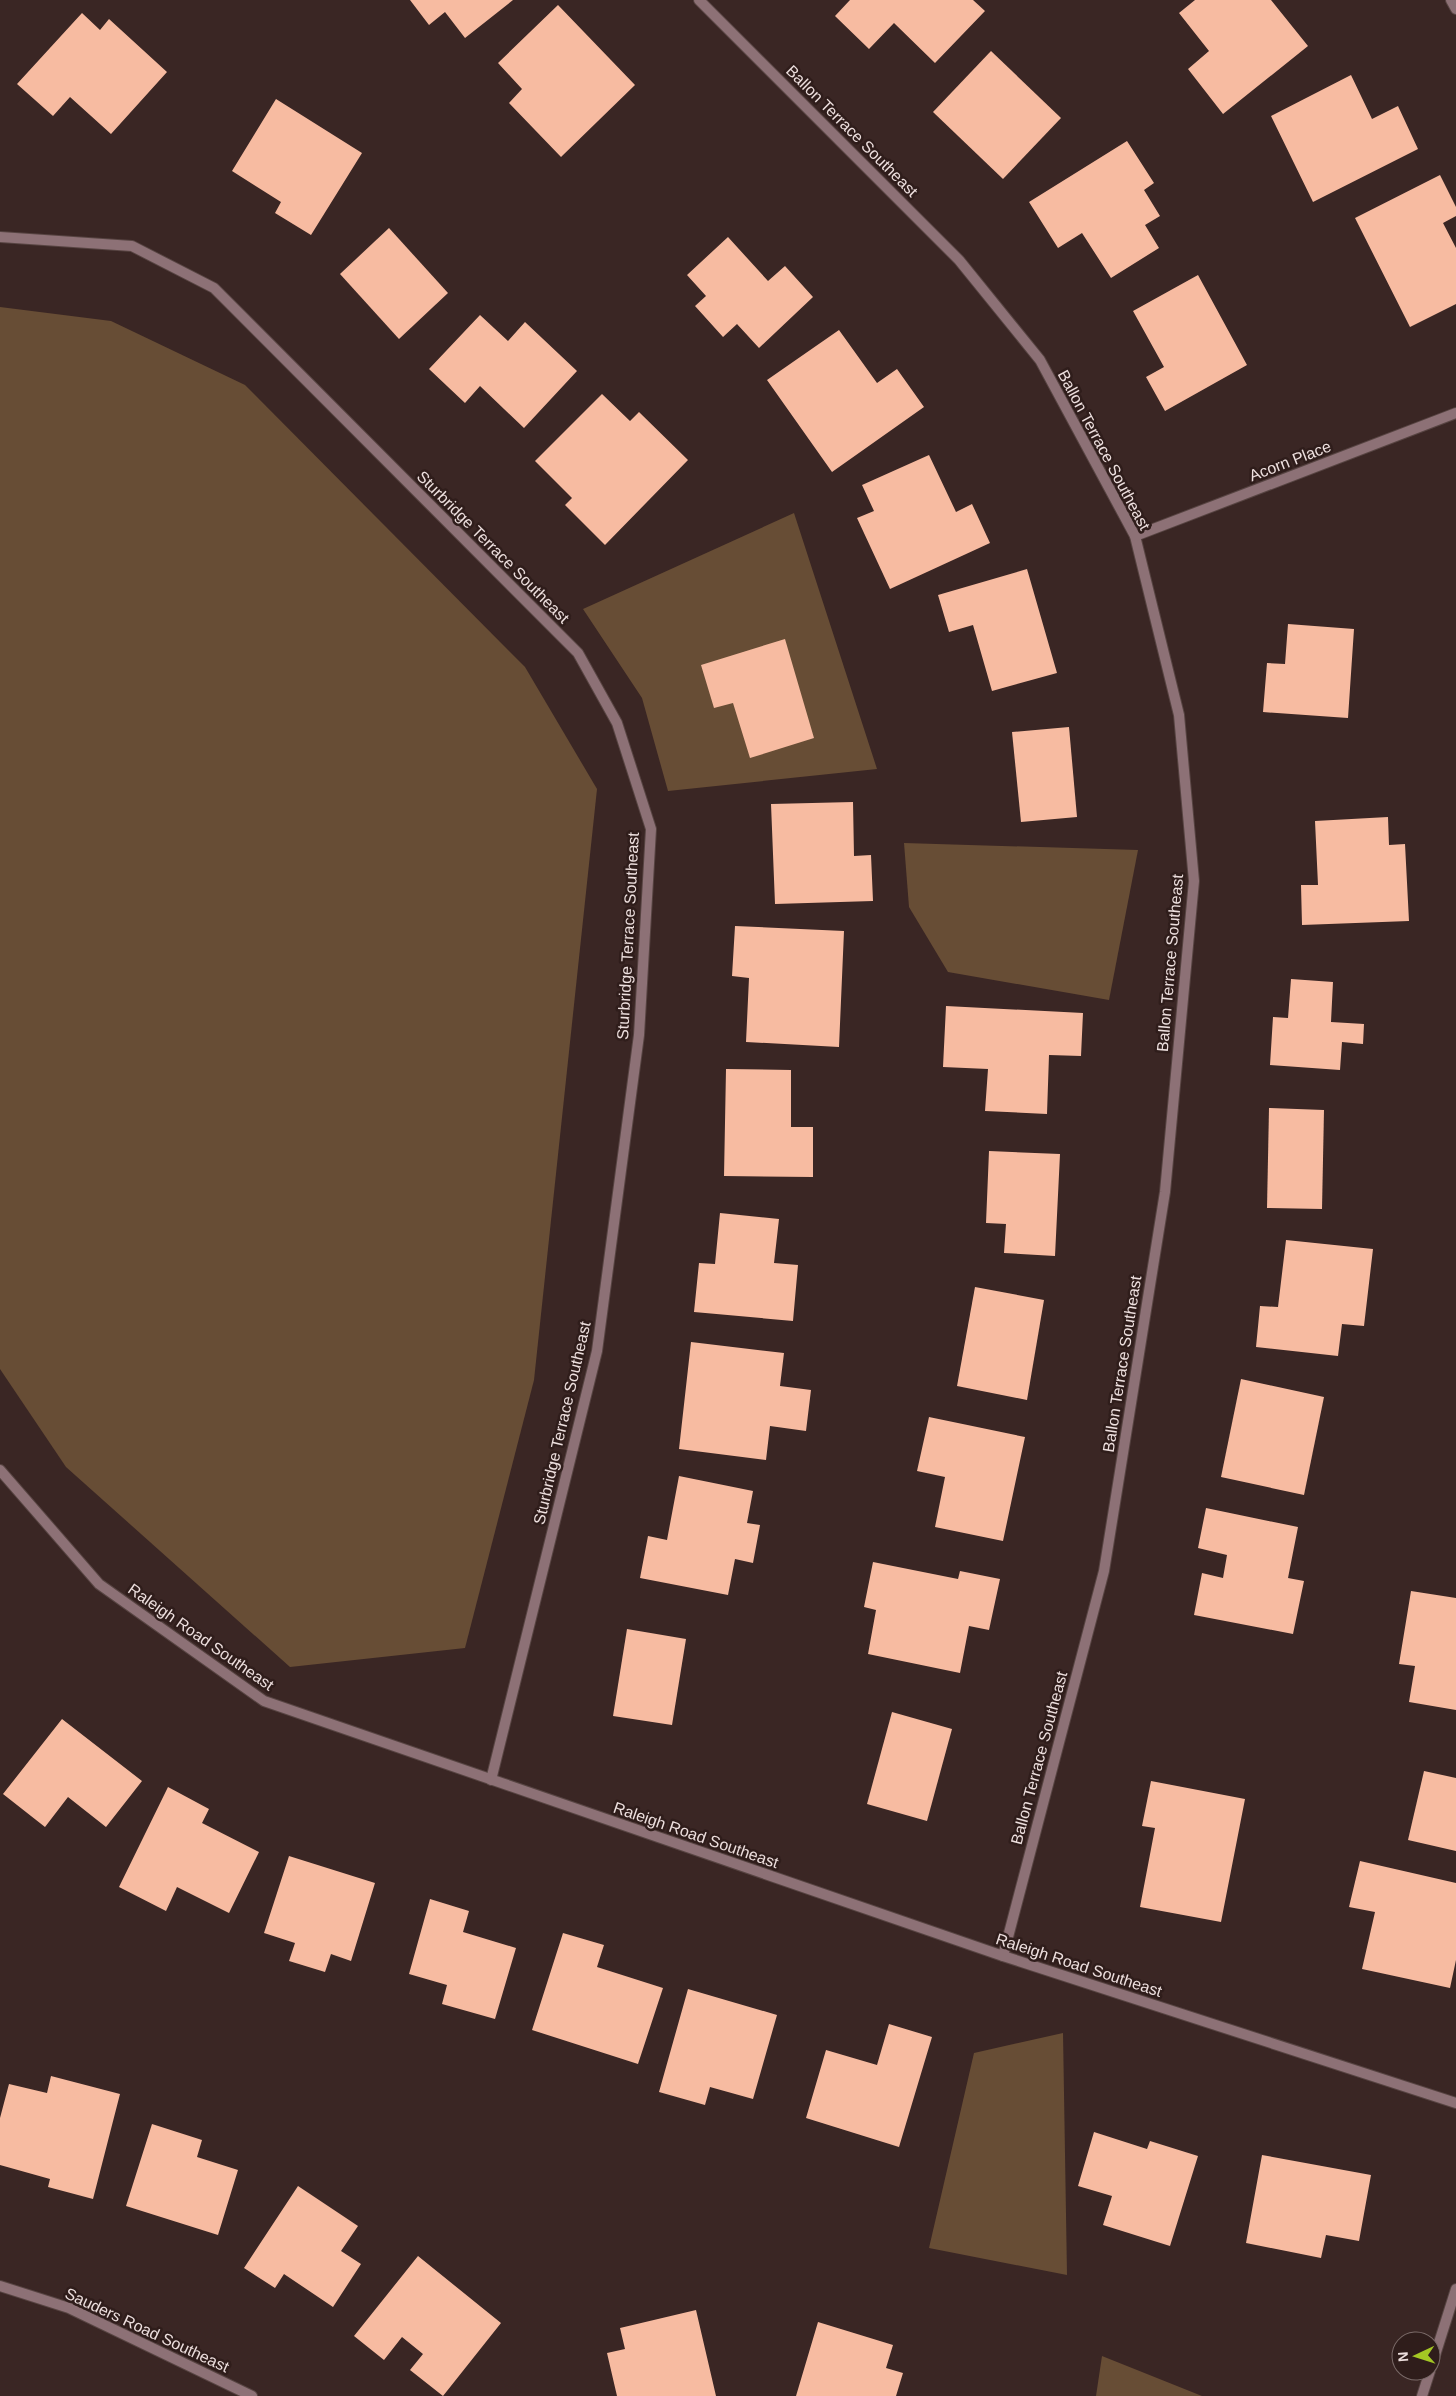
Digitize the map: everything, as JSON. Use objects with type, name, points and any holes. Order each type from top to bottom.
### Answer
[{"type":"street","name":"Ballon Terrace Southeast","points":[[699,0],[965,267],[1040,360],[1135,536],[1179,715],[1194,891],[1165,1192],[1104,1571],[1002,1956]]},
{"type":"street","points":[[1451,0],[1456,9]]},
{"type":"street","name":"Sturbridge Terrace Southeast","points":[[0,237],[132,246],[214,288],[578,653],[617,723],[651,829],[639,1035],[597,1350],[491,1780]]},
{"type":"street","name":"Acorn Place","points":[[1135,536],[1456,414]]},
{"type":"street","name":"Raleigh Road Southeast","points":[[0,1470],[99,1584],[264,1701],[1002,1956],[1456,2103]]},
{"type":"street","name":"Sauders Road Southeast","points":[[0,2286],[69,2308],[252,2396]]},
{"type":"street","points":[[1441,2335],[1456,2289]]},
{"type":"street","points":[[1422,2396],[1426,2381]]},
{"type":"shaded area","points":[[0,307],[111,321],[245,385],[525,667],[597,789],[534,1380],[465,1648],[290,1667],[66,1467],[0,1369]]},
{"type":"shaded area","points":[[794,513],[877,769],[668,791],[642,698],[583,609]]},
{"type":"shaded area","points":[[904,843],[1138,850],[1109,1000],[948,972],[909,907]]},
{"type":"shaded area","points":[[1063,2033],[1067,2275],[929,2248],[974,2053]]},
{"type":"shaded area","points":[[1102,2356],[1202,2396],[1096,2396]]},
{"type":"building","points":[[410,0],[513,0],[465,38],[445,12],[429,25]]},
{"type":"building","points":[[850,0],[973,0],[985,11],[935,63],[894,23],[869,49],[835,16]]},
{"type":"building","points":[[1195,0],[1271,0],[1308,46],[1223,114],[1188,69],[1209,51],[1179,13]]},
{"type":"building","points":[[558,5],[635,85],[561,157],[509,103],[522,89],[498,63]]},
{"type":"building","points":[[82,13],[100,30],[109,19],[167,72],[111,134],[70,97],[53,116],[17,84]]},
{"type":"building","points":[[991,51],[1061,118],[1003,179],[933,112]]},
{"type":"building","points":[[1351,75],[1372,119],[1398,106],[1418,149],[1313,202],[1271,116]]},
{"type":"building","points":[[276,99],[362,153],[311,235],[275,213],[281,202],[232,171]]},
{"type":"building","points":[[1127,141],[1154,183],[1144,190],[1160,216],[1145,225],[1159,248],[1111,278],[1082,233],[1058,248],[1029,202]]},
{"type":"building","points":[[1440,175],[1456,207],[1456,216],[1443,223],[1456,248],[1456,304],[1410,327],[1355,218]]},
{"type":"building","points":[[389,228],[448,293],[399,339],[340,274]]},
{"type":"building","points":[[728,237],[768,281],[785,266],[813,297],[759,348],[737,324],[723,337],[695,306],[706,296],[687,275]]},
{"type":"building","points":[[1198,275],[1247,365],[1165,411],[1146,377],[1164,367],[1133,311]]},
{"type":"building","points":[[480,315],[508,341],[525,322],[577,371],[524,428],[480,386],[465,403],[429,369]]},
{"type":"building","points":[[839,330],[877,383],[897,369],[924,407],[832,472],[767,380]]},
{"type":"building","points":[[602,394],[630,421],[639,412],[688,460],[605,545],[565,505],[572,498],[535,461]]},
{"type":"building","points":[[929,455],[956,512],[972,504],[990,543],[890,589],[857,518],[874,511],[862,485]]},
{"type":"building","points":[[1027,569],[1057,673],[992,691],[973,625],[949,632],[938,595]]},
{"type":"building","points":[[1288,624],[1354,629],[1348,718],[1263,712],[1267,663],[1285,664]]},
{"type":"building","points":[[785,639],[814,738],[750,758],[733,703],[714,708],[701,665]]},
{"type":"building","points":[[1069,727],[1077,817],[1021,822],[1012,732]]},
{"type":"building","points":[[853,802],[854,856],[871,855],[873,901],[775,904],[771,804]]},
{"type":"building","points":[[1388,817],[1389,845],[1405,844],[1409,921],[1302,925],[1301,885],[1318,885],[1315,821]]},
{"type":"building","points":[[735,926],[844,931],[839,1047],[746,1042],[749,978],[732,976]]},
{"type":"building","points":[[1291,979],[1333,982],[1331,1022],[1364,1024],[1363,1044],[1342,1042],[1340,1070],[1270,1065],[1273,1017],[1288,1018]]},
{"type":"building","points":[[946,1006],[1083,1013],[1081,1056],[1049,1055],[1047,1114],[985,1111],[988,1069],[943,1067]]},
{"type":"building","points":[[726,1069],[791,1070],[791,1127],[813,1127],[813,1177],[724,1176]]},
{"type":"building","points":[[1269,1108],[1324,1110],[1322,1209],[1267,1208]]},
{"type":"building","points":[[989,1151],[1060,1154],[1055,1256],[1004,1253],[1006,1224],[986,1223]]},
{"type":"building","points":[[720,1213],[779,1219],[774,1263],[798,1265],[793,1321],[694,1312],[699,1263],[715,1264]]},
{"type":"building","points":[[1286,1240],[1373,1249],[1364,1326],[1342,1324],[1338,1356],[1256,1347],[1260,1306],[1278,1307]]},
{"type":"building","points":[[975,1287],[1044,1300],[1027,1400],[957,1386]]},
{"type":"building","points":[[691,1342],[784,1353],[780,1386],[811,1390],[806,1431],[770,1426],[766,1460],[679,1449]]},
{"type":"building","points":[[1241,1379],[1324,1397],[1304,1495],[1221,1477]]},
{"type":"building","points":[[929,1417],[1025,1437],[1003,1541],[935,1527],[945,1477],[917,1471]]},
{"type":"building","points":[[679,1476],[753,1491],[747,1523],[760,1525],[753,1563],[735,1559],[728,1595],[640,1578],[648,1536],[667,1540]]},
{"type":"building","points":[[1206,1508],[1298,1527],[1288,1578],[1304,1581],[1293,1634],[1194,1615],[1202,1573],[1223,1578],[1227,1555],[1198,1548]]},
{"type":"building","points":[[873,1562],[958,1579],[960,1571],[1000,1579],[989,1630],[969,1626],[960,1673],[868,1654],[876,1610],[864,1607]]},
{"type":"building","points":[[1411,1591],[1456,1598],[1456,1710],[1409,1702],[1415,1666],[1399,1664]]},
{"type":"building","points":[[627,1629],[686,1639],[672,1725],[613,1716]]},
{"type":"building","points":[[892,1712],[952,1729],[927,1821],[867,1804]]},
{"type":"building","points":[[62,1719],[142,1781],[106,1827],[68,1797],[45,1827],[3,1794]]},
{"type":"building","points":[[1424,1771],[1456,1778],[1456,1851],[1408,1840]]},
{"type":"building","points":[[1151,1781],[1245,1799],[1221,1922],[1140,1907],[1155,1828],[1142,1826]]},
{"type":"building","points":[[168,1787],[209,1809],[202,1823],[259,1852],[229,1913],[177,1887],[166,1911],[119,1887]]},
{"type":"building","points":[[289,1856],[375,1883],[351,1961],[331,1954],[325,1972],[289,1961],[295,1943],[264,1933]]},
{"type":"building","points":[[1360,1861],[1456,1883],[1456,1960],[1450,1988],[1362,1969],[1375,1912],[1349,1907]]},
{"type":"building","points":[[430,1899],[469,1911],[463,1932],[516,1948],[495,2019],[442,2004],[447,1985],[409,1974]]},
{"type":"building","points":[[563,1933],[604,1945],[597,1967],[663,1988],[638,2064],[532,2030]]},
{"type":"building","points":[[688,1989],[777,2015],[753,2099],[710,2087],[705,2105],[659,2092]]},
{"type":"building","points":[[889,2024],[932,2037],[899,2147],[806,2118],[826,2050],[877,2065]]},
{"type":"building","points":[[51,2076],[120,2094],[93,2199],[48,2187],[50,2179],[0,2165],[0,2118],[9,2084],[47,2093]]},
{"type":"building","points":[[152,2124],[202,2140],[197,2157],[238,2170],[218,2235],[126,2206]]},
{"type":"building","points":[[1094,2132],[1147,2149],[1150,2141],[1198,2156],[1170,2246],[1103,2225],[1112,2196],[1078,2186]]},
{"type":"building","points":[[1262,2155],[1371,2175],[1359,2241],[1326,2235],[1321,2258],[1246,2243]]},
{"type":"building","points":[[298,2186],[358,2226],[341,2251],[361,2264],[333,2307],[284,2274],[275,2288],[244,2268]]},
{"type":"building","points":[[418,2256],[501,2323],[443,2396],[410,2370],[423,2354],[402,2337],[384,2360],[354,2336]]},
{"type":"building","points":[[696,2310],[716,2396],[617,2396],[607,2353],[625,2349],[620,2328]]},
{"type":"building","points":[[818,2322],[893,2345],[886,2368],[903,2373],[896,2396],[796,2396]]}]
